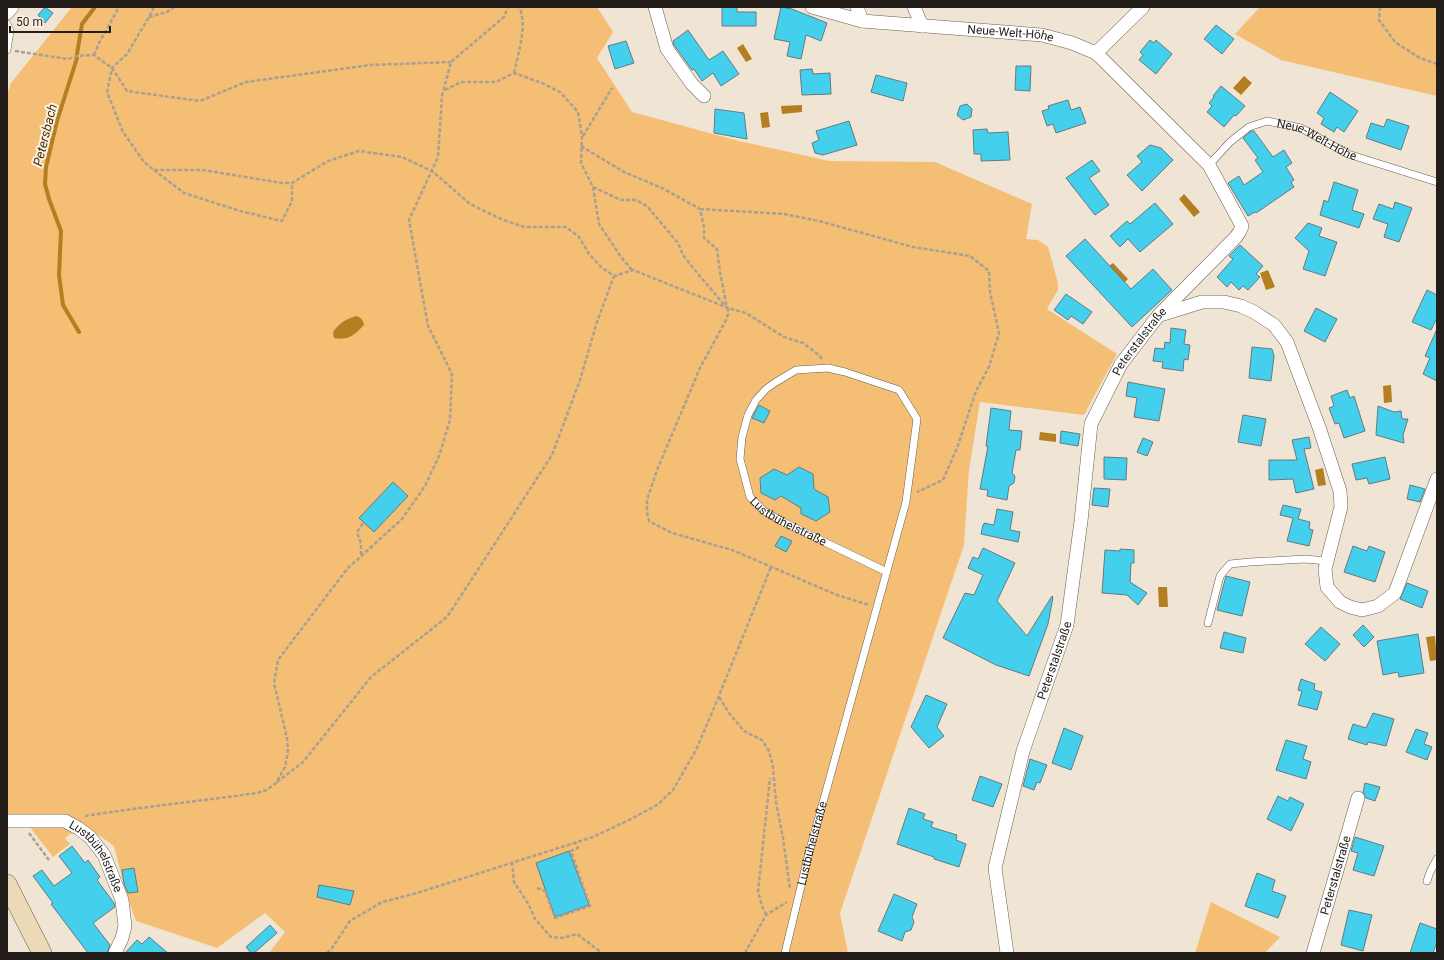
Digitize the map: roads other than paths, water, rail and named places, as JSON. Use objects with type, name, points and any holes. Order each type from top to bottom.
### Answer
[{"type":"main road","points":[[7,884],[42,953]]},
{"type":"street","points":[[7,13],[12,7]]},
{"type":"street","points":[[655,7],[667,48],[692,84],[704,96]]},
{"type":"street","name":"Neue-Welt-Höhe","points":[[812,7],[862,21],[1042,35],[1072,43],[1096,53],[1209,165],[1242,226],[1236,237],[1158,316]]},
{"type":"street","points":[[857,7],[862,21]]},
{"type":"street","points":[[914,7],[922,26]]},
{"type":"street","points":[[1096,53],[1143,7]]},
{"type":"street","name":"Peterstalstraße","points":[[1007,953],[995,868],[1023,751],[1067,625],[1081,521],[1091,424],[1121,364],[1158,316],[1202,302],[1229,303],[1241,306],[1254,312],[1274,325],[1287,342],[1319,427],[1340,492],[1341,507],[1325,569],[1327,587],[1340,602],[1362,610],[1378,606],[1395,593],[1437,479]]},
{"type":"street","name":"Peterstalstraße","points":[[1313,953],[1358,798]]},
{"type":"street","name":"Lustbühelstraße","points":[[7,821],[65,821],[78,828],[90,838],[104,855],[122,900],[125,926],[122,938],[114,953]]},
{"type":"lane","points":[[7,24],[10,31],[7,50]]},
{"type":"lane","name":"Neue-Welt-Höhe","points":[[1209,165],[1230,142],[1249,127],[1267,121],[1301,128],[1348,154],[1437,182]]},
{"type":"lane","name":"Lustbühelstraße","points":[[785,953],[809,853],[887,572],[907,496],[917,419],[899,390],[845,372],[828,368],[796,370],[766,389],[756,400],[748,415],[742,436],[740,459],[743,476],[750,497],[764,511],[887,572]]},
{"type":"lane","points":[[1208,623],[1220,576],[1230,564],[1305,559],[1327,561]]},
{"type":"lane","points":[[1427,881],[1437,859]]},
{"type":"waterway","name":"Petersbach","points":[[77,54],[82,24],[95,7]]},
{"type":"waterway","name":"Petersbach","points":[[77,58],[57,121],[46,167],[45,184],[61,231],[59,275],[63,305],[79,332]]}]
